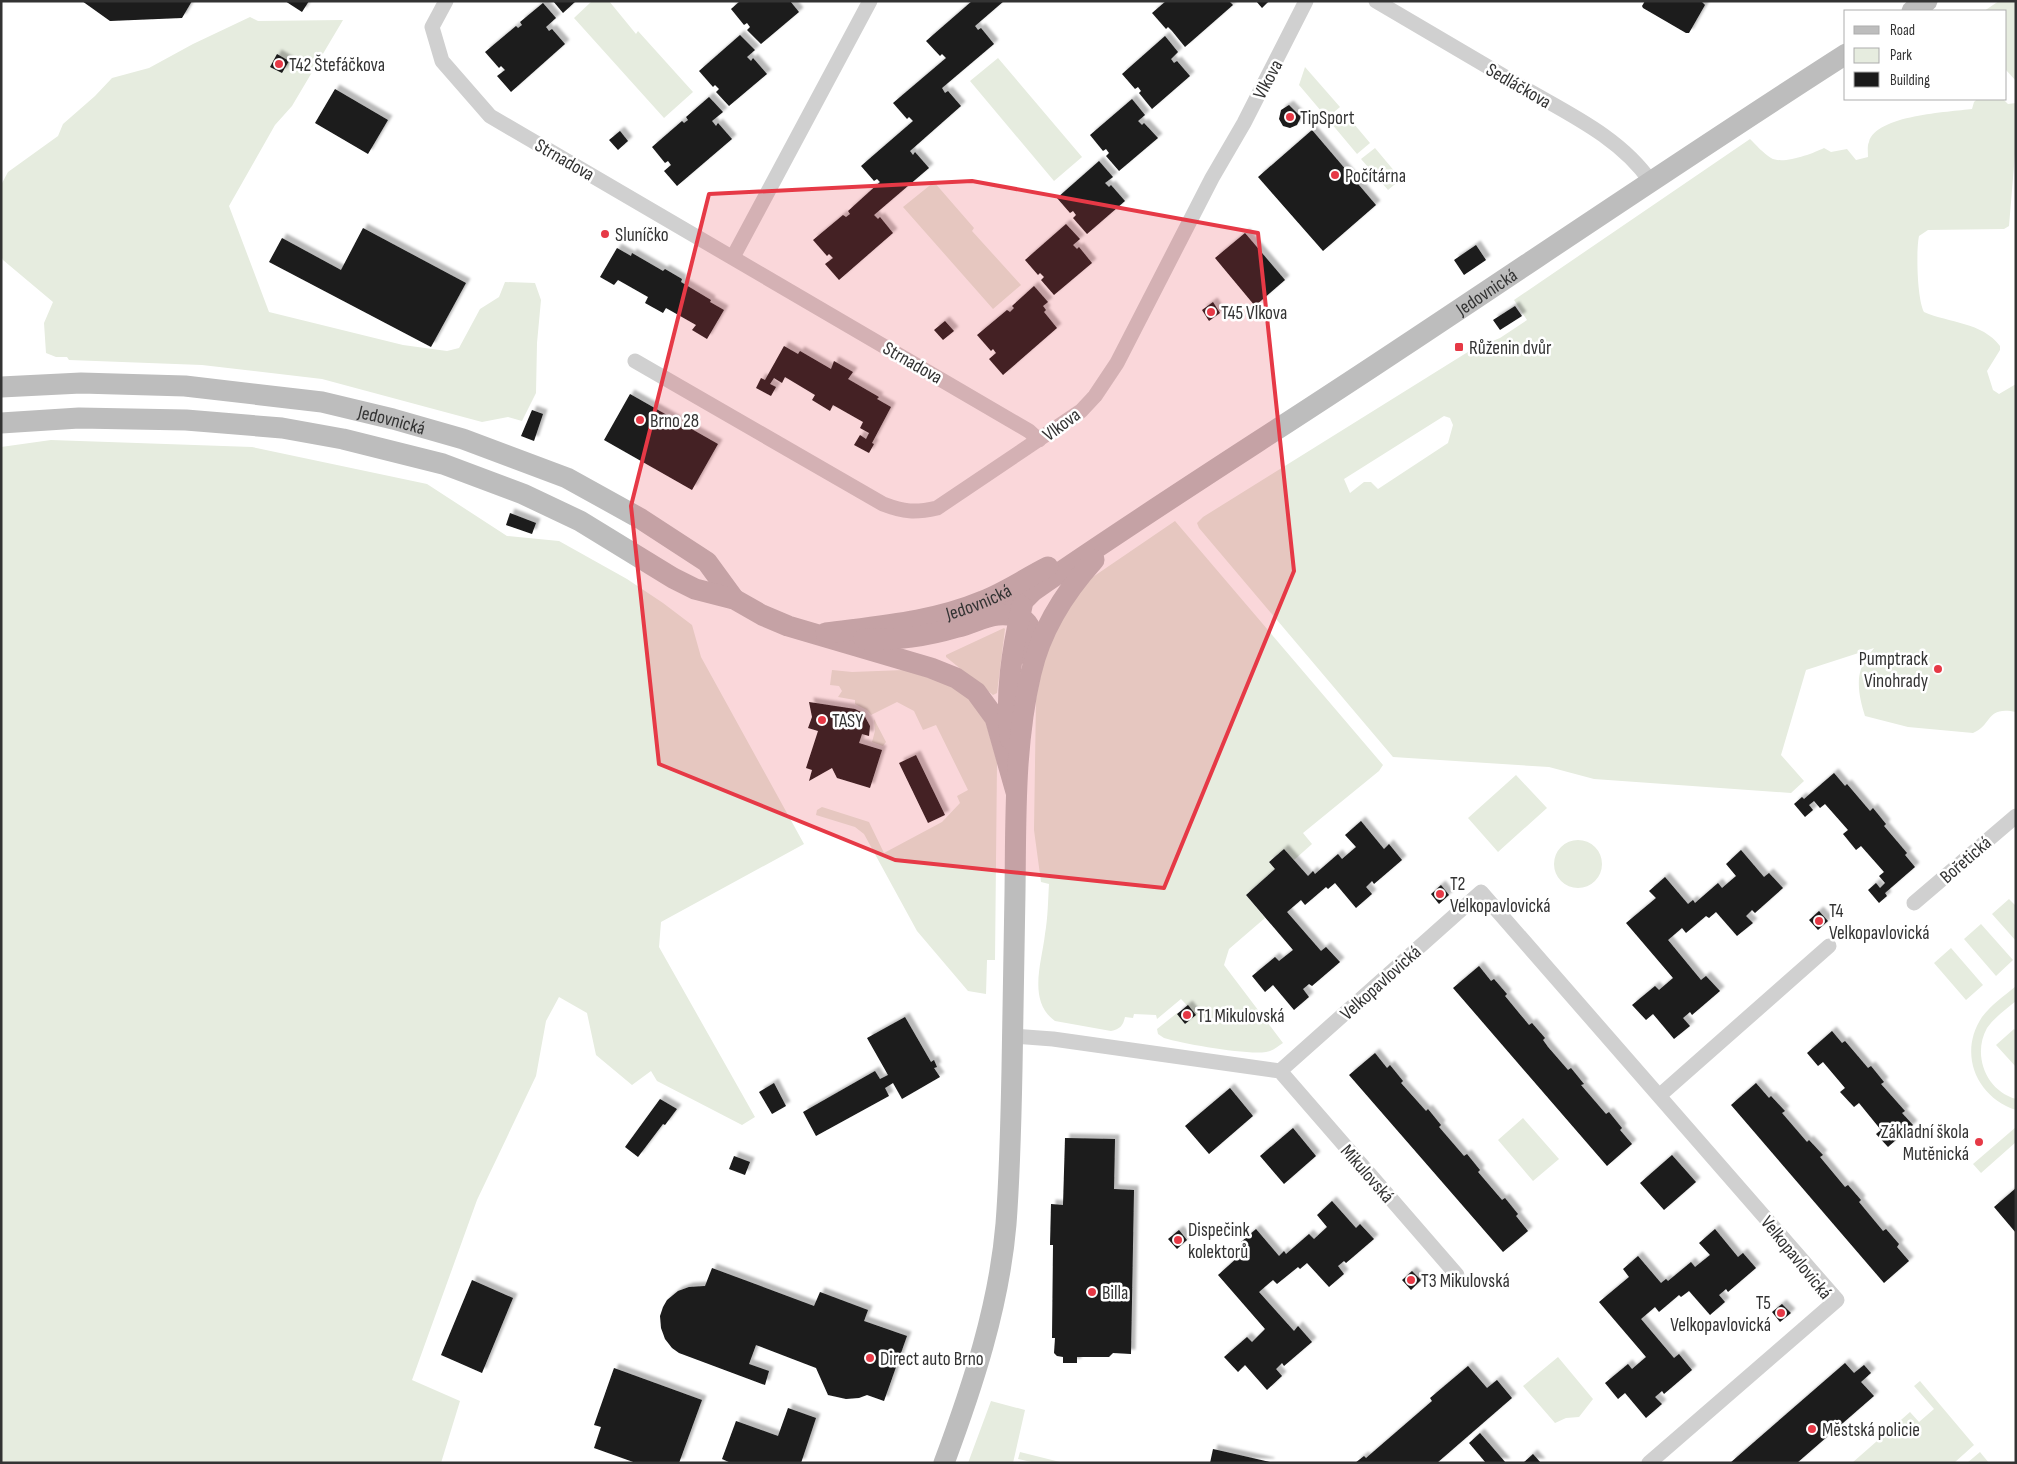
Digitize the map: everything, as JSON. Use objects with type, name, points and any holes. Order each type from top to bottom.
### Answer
[{"type":"main road","points":[[1914,10],[1927,1]]},
{"type":"main road","name":"Jedovnická","points":[[816,634],[855,639],[896,640],[942,632],[1009,616],[1036,591],[1166,500],[1399,349],[1844,55]]},
{"type":"main road","name":"Jedovnická","points":[[1,388],[81,383],[185,386],[322,402],[463,438],[567,478],[641,519],[707,562],[734,599]]},
{"type":"main road","name":"Jedovnická","points":[[1,423],[79,418],[186,420],[282,428],[343,439],[443,464],[523,494],[580,520],[695,589],[734,599],[762,615],[788,626],[931,668],[956,678],[976,692],[995,718],[1016,792]]},
{"type":"main road","name":"Jedovnická","points":[[816,634],[921,620],[965,608],[1002,592],[1127,528]]},
{"type":"main road","points":[[944,1463],[982,1350],[999,1277],[1008,1189],[1016,792],[1022,727],[1031,671],[1049,623],[1076,579],[1127,528]]},
{"type":"main road","name":"Jedovnická","points":[[1009,616],[1027,623],[1032,632],[1031,671]]},
{"type":"main road","points":[[1009,616],[1012,656],[1007,712],[1016,792]]},
{"type":"street","name":"Strnadova","points":[[446,1],[432,27],[442,61],[490,116],[1029,430],[1039,440]]},
{"type":"street","points":[[732,257],[870,1]]},
{"type":"street","name":"Vlkova","points":[[635,361],[883,504],[902,511],[920,512],[937,508],[1082,411],[1095,396],[1117,363],[1212,178],[1244,123],[1306,1]]},
{"type":"street","name":"Sedláčkova","points":[[1376,1],[1613,142],[1630,156],[1651,182]]},
{"type":"street","name":"Bořetická","points":[[1914,903],[2016,816]]},
{"type":"street","name":"Velkopavlovická","points":[[1280,1071],[1481,892],[1837,1300],[1649,1463]]},
{"type":"street","points":[[1659,1096],[1829,946]]},
{"type":"street","points":[[1012,1036],[1280,1071]]},
{"type":"street","name":"Mikulovská","points":[[1280,1071],[1457,1275]]},
{"type":"highlighted area","points":[[972,181],[1258,233],[1294,571],[1164,888],[895,860],[659,764],[631,506],[709,194]]},
{"type":"green space","points":[[592,1],[609,1],[636,34],[638,31],[693,92],[664,118],[574,18]]},
{"type":"green space","points":[[1999,1],[2016,1],[2016,81],[2007,71],[2007,10],[1986,10]]},
{"type":"green space","points":[[250,17],[258,21],[343,20],[292,106],[275,125],[229,206],[269,312],[403,345],[447,351],[459,348],[480,309],[499,297],[505,282],[535,283],[541,300],[537,343],[536,393],[522,421],[508,417],[482,422],[322,379],[202,365],[69,360],[67,357],[56,357],[46,353],[44,323],[53,302],[3,260],[1,256],[1,185],[8,172],[58,136],[63,124],[112,78],[149,68],[193,44]]},
{"type":"green space","points":[[998,58],[1082,157],[1054,181],[970,81]]},
{"type":"green space","points":[[1305,67],[1340,107],[1327,118],[1299,85]]},
{"type":"green space","points":[[1976,100],[2004,100],[2008,104],[2016,103],[2016,142],[2009,226],[2004,229],[1928,230],[1919,236],[1918,274],[1920,297],[1924,312],[1965,324],[1984,332],[2000,346],[2000,350],[1987,371],[1993,390],[1999,394],[2016,384],[2016,712],[2006,711],[1994,714],[1984,726],[1973,733],[1908,727],[1865,716],[1859,686],[1860,671],[1874,648],[1806,670],[1781,755],[1804,781],[1791,793],[1594,779],[1549,767],[1393,757],[1199,528],[1197,523],[1203,517],[1471,350],[1500,338],[1527,320],[1514,300],[1750,139],[1765,154],[1776,160],[1797,158],[1824,148],[1831,152],[1847,149],[1856,160],[1868,157],[1869,142],[1874,133],[1885,126],[1915,116],[1972,109]],"holes":[[[1444,416],[1450,418],[1453,425],[1448,443],[1378,489],[1371,482],[1364,482],[1350,493],[1344,479]]]},
{"type":"green space","points":[[1344,112],[1370,143],[1357,154],[1331,123]]},
{"type":"green space","points":[[1375,148],[1401,179],[1388,190],[1361,159]]},
{"type":"green space","points":[[934,182],[974,228],[972,231],[1021,285],[993,309],[903,207]]},
{"type":"green space","points":[[51,440],[252,447],[427,484],[507,536],[559,541],[627,579],[692,625],[701,657],[804,844],[661,922],[659,947],[755,1117],[742,1125],[657,1081],[651,1071],[632,1085],[596,1055],[587,1013],[559,997],[546,1021],[536,1076],[477,1200],[412,1380],[460,1401],[441,1463],[1,1463],[1,447]]},
{"type":"green space","points":[[1175,521],[1383,765],[1379,771],[1303,833],[1312,844],[1294,860],[1284,849],[1269,862],[1275,869],[1246,895],[1265,918],[1229,949],[1224,965],[1283,1043],[1273,1050],[1266,1052],[1257,1053],[1200,1046],[1164,1038],[1158,1034],[1157,1029],[1177,1013],[1185,1024],[1196,1015],[1181,999],[1157,1019],[1156,1015],[1134,1014],[1133,1018],[1125,1017],[1121,1027],[1111,1031],[1055,1021],[1046,1013],[1041,1003],[1039,992],[1039,969],[1047,921],[1049,884],[1041,882],[1034,830],[1036,699],[1045,654],[1059,617],[1084,583]]},
{"type":"green space","points":[[1004,628],[997,693],[993,695],[946,657],[946,655]]},
{"type":"green space","points":[[832,670],[852,672],[904,670],[955,686],[983,713],[997,762],[995,960],[987,960],[986,994],[968,991],[917,931],[864,834],[855,827],[816,815],[817,810],[822,807],[869,822],[884,853],[942,822],[960,803],[957,796],[968,790],[936,725],[923,730],[914,711],[897,702],[871,715],[867,710],[855,704],[855,700],[838,697],[842,691],[839,686],[830,685]]},
{"type":"green space","points":[[874,719],[886,742],[883,746],[872,742],[875,731]]},
{"type":"green space","points":[[1516,775],[1547,808],[1498,852],[1468,818]]},
{"type":"green space","points":[[1573,840],[1583,840],[1595,847],[1602,859],[1602,869],[1595,881],[1583,888],[1573,888],[1565,884],[1558,877],[1554,869],[1554,859],[1558,851],[1565,844]]},
{"type":"green space","points":[[2009,899],[2016,906],[2016,941],[1992,914]]},
{"type":"green space","points":[[1981,924],[2013,960],[1996,976],[1964,939]]},
{"type":"green space","points":[[1951,948],[1983,985],[1966,1000],[1934,963]]},
{"type":"green space","points":[[2016,986],[2016,1001],[1987,1028],[1981,1049],[1985,1071],[1990,1080],[2006,1095],[2016,1099],[2016,1110],[2002,1104],[1990,1095],[1981,1084],[1975,1072],[1972,1059],[1972,1045],[1975,1031],[1982,1017]]},
{"type":"green space","points":[[2014,1029],[2016,1031],[2016,1067],[1996,1045]]},
{"type":"green space","points":[[1523,1118],[1559,1159],[1533,1181],[1498,1140]]},
{"type":"green space","points":[[2016,1127],[2016,1142],[1981,1173],[1973,1164]]},
{"type":"green space","points":[[1558,1357],[1593,1399],[1579,1417],[1566,1418],[1555,1423],[1523,1386]]},
{"type":"green space","points":[[1920,1381],[1974,1445],[1954,1463],[1852,1463],[1910,1412],[1919,1422],[1934,1409],[1914,1386]]},
{"type":"green space","points":[[991,1401],[1025,1410],[1013,1463],[968,1463]]},
{"type":"green space","points":[[1020,1452],[1064,1463],[1036,1463],[1018,1459]]},
{"type":"green space","points":[[1980,1452],[1989,1463],[1967,1463]]},
{"type":"building","points":[[82,1],[192,1],[182,18],[110,21]]},
{"type":"building","points":[[285,1],[309,1],[302,12]]},
{"type":"building","points":[[553,1],[576,1],[563,13]]},
{"type":"building","points":[[740,1],[790,1],[799,12],[761,44],[747,30],[750,27],[747,23],[744,25],[731,9]]},
{"type":"building","points":[[972,1],[1004,1],[975,26],[978,30],[981,28],[994,44],[942,88],[945,93],[948,91],[961,106],[910,151],[913,155],[915,152],[929,168],[874,215],[878,219],[880,217],[893,233],[839,280],[825,264],[833,258],[829,254],[827,256],[813,240],[843,215],[846,217],[850,214],[848,211],[880,182],[877,179],[874,181],[861,166],[913,121],[909,117],[907,119],[893,103],[946,58],[942,54],[940,56],[926,41]]},
{"type":"building","points":[[1166,1],[1229,1],[1233,5],[1185,47],[1172,31],[1168,27],[1166,29],[1152,13]]},
{"type":"building","points":[[1256,1],[1269,1],[1262,8]]},
{"type":"building","points":[[1645,1],[1701,1],[1705,5],[1689,33],[1686,33],[1643,8],[1642,6]]},
{"type":"building","points":[[543,3],[556,18],[546,27],[549,31],[552,29],[565,44],[511,92],[497,76],[505,70],[501,66],[499,68],[485,52],[516,26],[518,28],[522,25],[520,22]]},
{"type":"building","points":[[740,35],[755,50],[747,57],[751,61],[753,58],[767,74],[729,106],[716,92],[719,89],[715,85],[713,87],[699,71]]},
{"type":"building","points":[[1165,36],[1178,52],[1171,59],[1174,63],[1177,61],[1190,76],[1152,109],[1139,93],[1141,91],[1138,87],[1135,89],[1122,74]]},
{"type":"building","name":"T42 Štefáčkova","points":[[277,54],[289,61],[282,73],[270,67]]},
{"type":"building","points":[[335,89],[388,120],[368,154],[315,123]]},
{"type":"building","points":[[709,97],[723,112],[712,121],[716,126],[718,123],[732,139],[677,186],[664,171],[671,165],[668,161],[665,163],[652,147],[682,121],[684,123],[688,120],[686,117]]},
{"type":"building","points":[[1132,99],[1145,115],[1138,121],[1142,125],[1144,123],[1158,138],[1119,171],[1106,156],[1109,153],[1106,149],[1103,151],[1090,135]]},
{"type":"building","name":"TipSport","points":[[1289,105],[1301,117],[1297,125],[1290,128],[1283,126],[1279,119],[1281,110]]},
{"type":"building","points":[[1312,130],[1376,205],[1323,251],[1258,177]]},
{"type":"building","points":[[620,131],[628,141],[618,150],[609,140]]},
{"type":"building","points":[[1099,161],[1113,177],[1105,183],[1109,187],[1111,185],[1125,201],[1087,234],[1073,218],[1076,215],[1073,211],[1070,213],[1057,198]]},
{"type":"building","points":[[1066,224],[1080,239],[1073,245],[1077,249],[1079,247],[1092,263],[1054,295],[1041,280],[1044,277],[1040,273],[1038,275],[1025,260]]},
{"type":"building","points":[[363,228],[466,283],[431,347],[269,262],[282,238],[341,270]]},
{"type":"building","points":[[1245,233],[1285,280],[1255,306],[1215,258]]},
{"type":"building","points":[[1476,245],[1486,260],[1464,275],[1454,260]]},
{"type":"building","points":[[617,248],[631,256],[632,253],[663,271],[665,269],[682,279],[681,282],[724,310],[707,339],[692,330],[696,325],[666,308],[663,313],[645,303],[648,297],[618,280],[614,285],[600,277]]},
{"type":"building","points":[[1034,286],[1048,302],[1043,306],[1046,310],[1044,312],[1057,328],[1003,375],[989,359],[996,353],[993,349],[991,351],[977,335],[1007,310],[1010,312],[1014,308],[1012,306]]},
{"type":"building","name":"T45 Vlkova","points":[[1213,302],[1220,313],[1209,321],[1202,310]]},
{"type":"building","points":[[1515,306],[1522,316],[1500,330],[1493,320]]},
{"type":"building","points":[[945,321],[954,331],[943,340],[934,330]]},
{"type":"building","points":[[784,346],[798,354],[800,351],[831,369],[834,361],[853,372],[848,379],[879,397],[877,399],[891,407],[872,443],[874,444],[869,453],[854,445],[860,435],[866,439],[869,433],[860,428],[863,422],[833,405],[830,411],[812,400],[815,395],[785,377],[782,383],[774,378],[770,384],[776,387],[771,396],[756,388],[761,378],[765,380]]},
{"type":"building","points":[[630,394],[718,444],[692,490],[604,440]]},
{"type":"building","points":[[532,410],[543,414],[534,441],[521,436]]},
{"type":"building","points":[[510,513],[536,523],[532,534],[506,525]]},
{"type":"building","points":[[809,702],[855,709],[863,713],[870,726],[869,736],[862,734],[859,743],[882,750],[870,788],[837,778],[832,768],[809,781],[812,770],[806,768],[818,731],[808,728],[812,717]]},
{"type":"building","points":[[916,755],[945,815],[928,823],[899,763]]},
{"type":"building","points":[[1834,773],[1845,786],[1847,784],[1870,811],[1873,808],[1886,824],[1884,826],[1907,853],[1905,855],[1915,867],[1885,893],[1887,896],[1879,903],[1868,890],[1876,883],[1880,888],[1885,883],[1879,876],[1884,872],[1861,846],[1856,850],[1843,834],[1848,830],[1825,804],[1820,808],[1814,801],[1809,805],[1813,810],[1805,817],[1794,804],[1802,797],[1804,799]]},
{"type":"building","points":[[1361,821],[1384,849],[1389,844],[1402,860],[1374,884],[1372,881],[1366,887],[1372,894],[1356,908],[1335,883],[1328,889],[1326,887],[1305,905],[1301,900],[1287,912],[1321,951],[1326,947],[1340,962],[1312,986],[1309,984],[1303,989],[1309,997],[1294,1010],[1273,985],[1265,992],[1252,976],[1275,957],[1279,961],[1293,950],[1246,895],[1275,869],[1269,862],[1284,849],[1308,876],[1313,871],[1315,874],[1338,854],[1342,859],[1356,847],[1345,835]]},
{"type":"building","points":[[1741,850],[1764,877],[1769,873],[1783,888],[1755,913],[1752,910],[1746,916],[1753,923],[1737,936],[1716,912],[1709,918],[1706,916],[1686,933],[1682,928],[1668,940],[1701,980],[1706,976],[1720,991],[1692,1015],[1690,1012],[1683,1018],[1690,1026],[1674,1039],[1653,1014],[1646,1020],[1632,1005],[1655,986],[1659,990],[1673,978],[1626,923],[1656,898],[1649,891],[1665,877],[1688,904],[1693,900],[1695,903],[1718,883],[1722,888],[1736,876],[1726,864]]},
{"type":"building","name":"T2 Velkopavlovická","points":[[1441,885],[1449,895],[1439,904],[1431,894]]},
{"type":"building","name":"T4 Velkopavlovická","points":[[1819,911],[1828,921],[1818,930],[1809,920]]},
{"type":"building","points":[[1479,966],[1491,981],[1494,979],[1507,994],[1505,996],[1529,1025],[1532,1023],[1545,1038],[1543,1040],[1548,1047],[1568,1070],[1571,1068],[1584,1084],[1581,1085],[1606,1114],[1609,1112],[1622,1128],[1620,1130],[1632,1144],[1607,1166],[1453,988]]},
{"type":"building","name":"T1 Mikulovská","points":[[1188,1005],[1196,1015],[1185,1024],[1177,1014]]},
{"type":"building","points":[[905,1017],[931,1062],[934,1060],[937,1067],[934,1068],[940,1077],[902,1099],[893,1083],[885,1088],[889,1096],[816,1136],[803,1112],[875,1071],[880,1079],[888,1075],[867,1038]]},
{"type":"building","points":[[1832,1031],[1842,1043],[1845,1041],[1868,1068],[1871,1066],[1884,1082],[1881,1084],[1905,1111],[1902,1113],[1913,1125],[1888,1147],[1876,1134],[1881,1130],[1859,1103],[1854,1107],[1840,1092],[1845,1088],[1823,1062],[1818,1066],[1807,1053]]},
{"type":"building","points":[[1375,1053],[1387,1068],[1390,1065],[1403,1081],[1401,1083],[1426,1111],[1428,1109],[1441,1125],[1439,1127],[1464,1156],[1467,1154],[1480,1170],[1478,1172],[1502,1200],[1505,1198],[1518,1214],[1516,1216],[1528,1231],[1503,1252],[1349,1075]]},
{"type":"building","points":[[774,1083],[786,1106],[772,1114],[759,1092]]},
{"type":"building","points":[[1756,1083],[1769,1098],[1771,1096],[1785,1111],[1782,1113],[1807,1142],[1809,1140],[1823,1155],[1820,1157],[1845,1187],[1848,1185],[1861,1200],[1859,1202],[1883,1231],[1886,1229],[1899,1244],[1897,1247],[1909,1261],[1884,1283],[1731,1105]]},
{"type":"building","points":[[1230,1088],[1253,1116],[1209,1154],[1185,1126]]},
{"type":"building","points":[[660,1099],[677,1109],[638,1157],[625,1147]]},
{"type":"building","points":[[1293,1128],[1316,1156],[1284,1184],[1260,1156]]},
{"type":"building","name":"Billa","points":[[1065,1138],[1115,1139],[1114,1189],[1134,1190],[1131,1354],[1113,1353],[1109,1357],[1077,1357],[1077,1363],[1063,1363],[1063,1357],[1057,1356],[1054,1353],[1055,1338],[1052,1338],[1053,1245],[1050,1245],[1051,1204],[1063,1205]]},
{"type":"building","points":[[1672,1155],[1696,1182],[1664,1210],[1640,1183]]},
{"type":"building","points":[[734,1156],[750,1162],[745,1175],[729,1169]]},
{"type":"building","points":[[2016,1188],[2016,1233],[1994,1207]]},
{"type":"building","points":[[1332,1201],[1356,1228],[1360,1224],[1374,1239],[1346,1263],[1344,1261],[1338,1266],[1344,1274],[1329,1287],[1307,1263],[1300,1269],[1298,1267],[1277,1284],[1273,1280],[1259,1292],[1294,1331],[1298,1326],[1312,1342],[1284,1366],[1282,1363],[1276,1369],[1282,1376],[1267,1390],[1245,1365],[1238,1372],[1224,1357],[1247,1337],[1252,1342],[1265,1329],[1218,1275],[1247,1249],[1241,1242],[1256,1229],[1279,1256],[1284,1251],[1286,1254],[1309,1234],[1314,1239],[1327,1227],[1317,1215]]},
{"type":"building","points":[[1715,1229],[1738,1257],[1743,1253],[1756,1268],[1728,1292],[1726,1289],[1719,1295],[1725,1302],[1710,1315],[1689,1291],[1681,1297],[1679,1295],[1659,1312],[1655,1307],[1641,1319],[1674,1358],[1679,1354],[1692,1370],[1664,1394],[1662,1391],[1655,1397],[1662,1404],[1646,1418],[1625,1393],[1618,1399],[1605,1383],[1628,1364],[1632,1369],[1646,1357],[1599,1302],[1629,1277],[1623,1269],[1638,1256],[1661,1283],[1666,1279],[1668,1281],[1691,1262],[1695,1267],[1710,1255],[1699,1243]]},
{"type":"building","name":"Dispečink kolektorů","points":[[1179,1230],[1187,1240],[1177,1249],[1168,1239]]},
{"type":"building","points":[[712,1268],[814,1306],[820,1292],[868,1310],[864,1321],[907,1336],[884,1401],[867,1395],[846,1399],[828,1395],[816,1368],[756,1345],[749,1364],[769,1371],[765,1385],[679,1353],[672,1348],[665,1339],[661,1328],[660,1316],[663,1307],[667,1300],[678,1291],[689,1287],[705,1286]]},
{"type":"building","name":"T3 Mikulovská","points":[[1412,1271],[1421,1280],[1411,1290],[1402,1280]]},
{"type":"building","points":[[472,1280],[513,1298],[482,1373],[441,1355]]},
{"type":"building","name":"T5 Velkopavlovická","points":[[1782,1304],[1791,1313],[1780,1322],[1772,1312]]},
{"type":"building","points":[[1845,1363],[1854,1373],[1864,1365],[1871,1373],[1861,1382],[1874,1396],[1797,1463],[1730,1463]]},
{"type":"building","points":[[1468,1366],[1487,1388],[1497,1380],[1512,1398],[1437,1463],[1355,1463],[1364,1456],[1366,1458],[1432,1401],[1430,1398]]},
{"type":"building","points":[[614,1368],[702,1400],[679,1463],[636,1463],[594,1448],[601,1427],[594,1425]]},
{"type":"building","points":[[788,1408],[816,1418],[801,1463],[731,1463],[722,1459],[736,1421],[778,1436]]},
{"type":"building","points":[[1480,1433],[1506,1463],[1486,1463],[1469,1443]]},
{"type":"building","points":[[1213,1449],[1270,1462],[1270,1463],[1210,1463]]},
{"type":"building","points":[[1533,1454],[1541,1463],[1523,1463]]},
{"type":"place","name":"T42 Štefáčkova","points":[[279,64]]},
{"type":"place","name":"TipSport","points":[[1290,117]]},
{"type":"place","name":"Počítárna","points":[[1335,175]]},
{"type":"place","name":"Sluníčko","points":[[605,234]]},
{"type":"place","name":"T45 Vlkova","points":[[1211,312]]},
{"type":"place","name":"Růženin dvůr","points":[[1459,347]]},
{"type":"place","name":"Brno 28","points":[[640,420]]},
{"type":"place","name":"Pumptrack Vinohrady","points":[[1938,669]]},
{"type":"place","name":"TASY","points":[[822,720]]},
{"type":"place","name":"T2 Velkopavlovická","points":[[1440,894]]},
{"type":"place","name":"T4 Velkopavlovická","points":[[1819,921]]},
{"type":"place","name":"T1 Mikulovská","points":[[1187,1015]]},
{"type":"place","name":"Základní škola Mutěnická","points":[[1979,1142]]},
{"type":"place","name":"Dispečink kolektorů","points":[[1178,1240]]},
{"type":"place","name":"T3 Mikulovská","points":[[1411,1280]]},
{"type":"place","name":"Billa","points":[[1092,1292]]},
{"type":"place","name":"T5 Velkopavlovická","points":[[1781,1313]]},
{"type":"place","name":"Direct auto Brno","points":[[870,1358]]},
{"type":"place","name":"Městská policie","points":[[1812,1429]]}]
